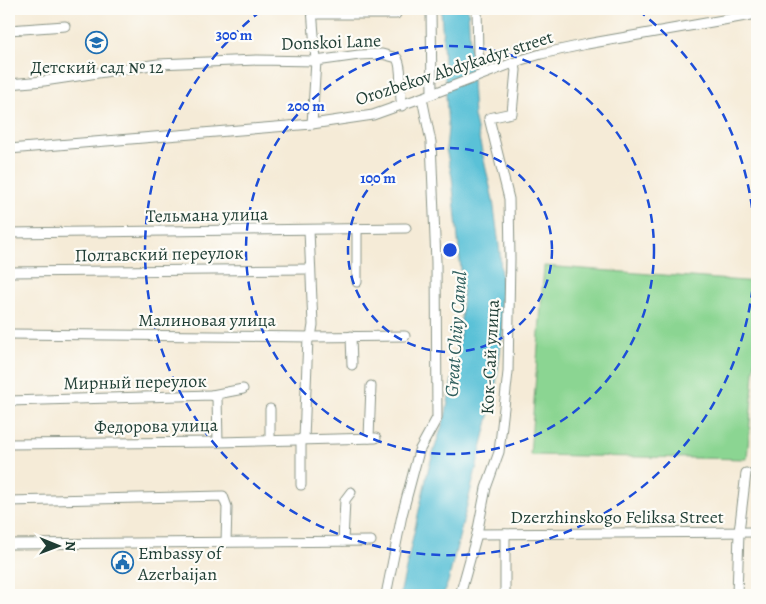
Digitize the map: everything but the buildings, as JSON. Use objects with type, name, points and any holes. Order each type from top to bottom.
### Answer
[{"type":"street","points":[[431,9],[435,93]]},
{"type":"street","points":[[477,9],[478,53],[482,74]]},
{"type":"street","points":[[312,124],[316,61],[312,11],[396,14]]},
{"type":"street","name":"Orozbekov Abdykadyr street","points":[[9,149],[312,124],[372,115],[402,106],[482,74],[541,54],[757,14]]},
{"type":"street","points":[[9,30],[65,26]]},
{"type":"street","name":"Donskoi Lane","points":[[9,84],[44,81],[158,64],[257,60],[316,61],[366,54],[382,54],[397,58],[400,63],[400,98],[402,106]]},
{"type":"street","name":"Кок-Сай улица","points":[[460,595],[477,534],[486,488],[499,452],[508,372],[509,199],[489,118],[512,113],[516,70],[513,63]]},
{"type":"street","points":[[386,595],[402,515],[419,451],[437,418],[436,262],[431,142],[422,98]]},
{"type":"street","name":"Тельмана улица","points":[[9,233],[406,228]]},
{"type":"street","points":[[357,229],[357,282]]},
{"type":"street","points":[[301,485],[302,439],[310,337],[313,325],[308,230]]},
{"type":"street","name":"Полтавский переулок","points":[[9,272],[310,269]]},
{"type":"street","name":"Малиновая улица","points":[[9,334],[405,336]]},
{"type":"street","points":[[351,336],[352,365]]},
{"type":"street","name":"Федорова улица","points":[[9,444],[372,438],[371,386]]},
{"type":"street","points":[[212,394],[243,389]]},
{"type":"street","name":"Мирный переулок","points":[[9,401],[212,394],[217,398],[218,442]]},
{"type":"street","points":[[270,409],[270,440]]},
{"type":"street","points":[[737,595],[739,532],[746,473]]},
{"type":"street","points":[[342,541],[345,500],[352,492]]},
{"type":"street","points":[[9,501],[224,496],[227,507],[226,542]]},
{"type":"street","name":"Dzerzhinskogo Feliksa Street","points":[[477,534],[757,532]]},
{"type":"street","points":[[505,534],[505,595]]},
{"type":"street","points":[[9,544],[371,541]]},
{"type":"green space","points":[[544,266],[757,282],[757,336],[747,459],[530,455]]},
{"type":"water","points":[[441,9],[468,9],[474,116],[493,200],[500,253],[503,330],[495,392],[448,582],[443,595],[400,595],[429,466],[446,413],[460,334],[463,291],[452,177],[446,149],[448,129]]},
{"type":"place","name":"Детский сад № 12","points":[[97,42]]},
{"type":"place","name":"Embassy of Azerbaijan","points":[[122,563]]},
{"type":"water label","name":"Great Chüy Canal","points":[[455,334]]}]
